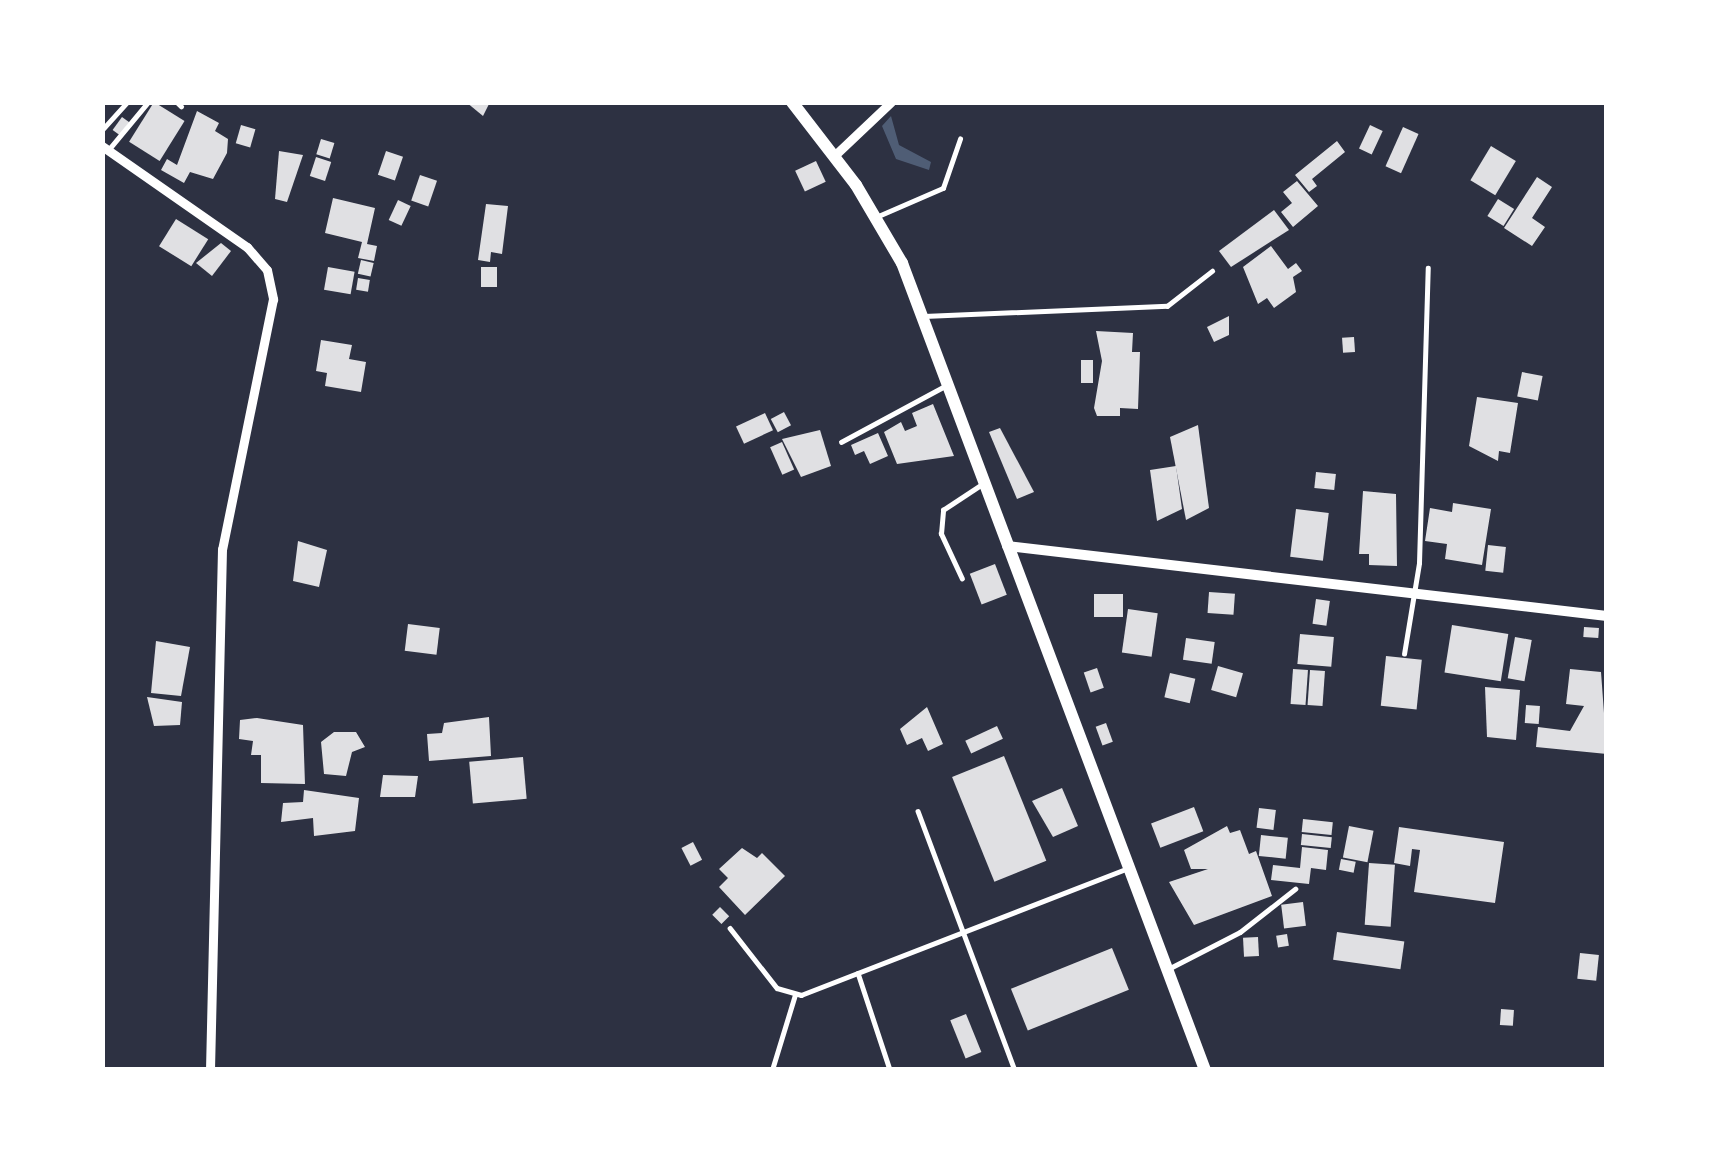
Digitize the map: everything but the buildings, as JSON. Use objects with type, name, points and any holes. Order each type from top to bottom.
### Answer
[{"type":"main road","points":[[792,102],[876,217],[924,316],[1205,1070]]},
{"type":"street","points":[[835,155],[891,102]]},
{"type":"street","points":[[105,148],[247,247],[267,270],[273,299],[222,549],[210,1070]]},
{"type":"street","points":[[1007,546],[1607,616]]},
{"type":"lane","points":[[102,130],[127,102]]},
{"type":"lane","points":[[105,148],[148,102]]},
{"type":"lane","points":[[876,217],[943,188],[960,139]]},
{"type":"lane","points":[[1403,654],[1415,593],[1427,268]]},
{"type":"lane","points":[[924,316],[1167,306],[1212,271]]},
{"type":"lane","points":[[841,442],[948,384]]},
{"type":"lane","points":[[962,579],[941,534],[944,509],[984,483]]},
{"type":"lane","points":[[918,811],[1015,1070]]},
{"type":"lane","points":[[730,928],[777,988],[795,995],[1129,868]]},
{"type":"lane","points":[[1167,970],[1240,932],[1295,889]]},
{"type":"lane","points":[[858,973],[890,1070]]},
{"type":"lane","points":[[772,1070],[795,995]]},
{"type":"water","points":[[891,116],[899,145],[931,162],[929,170],[896,159],[882,126]]}]
